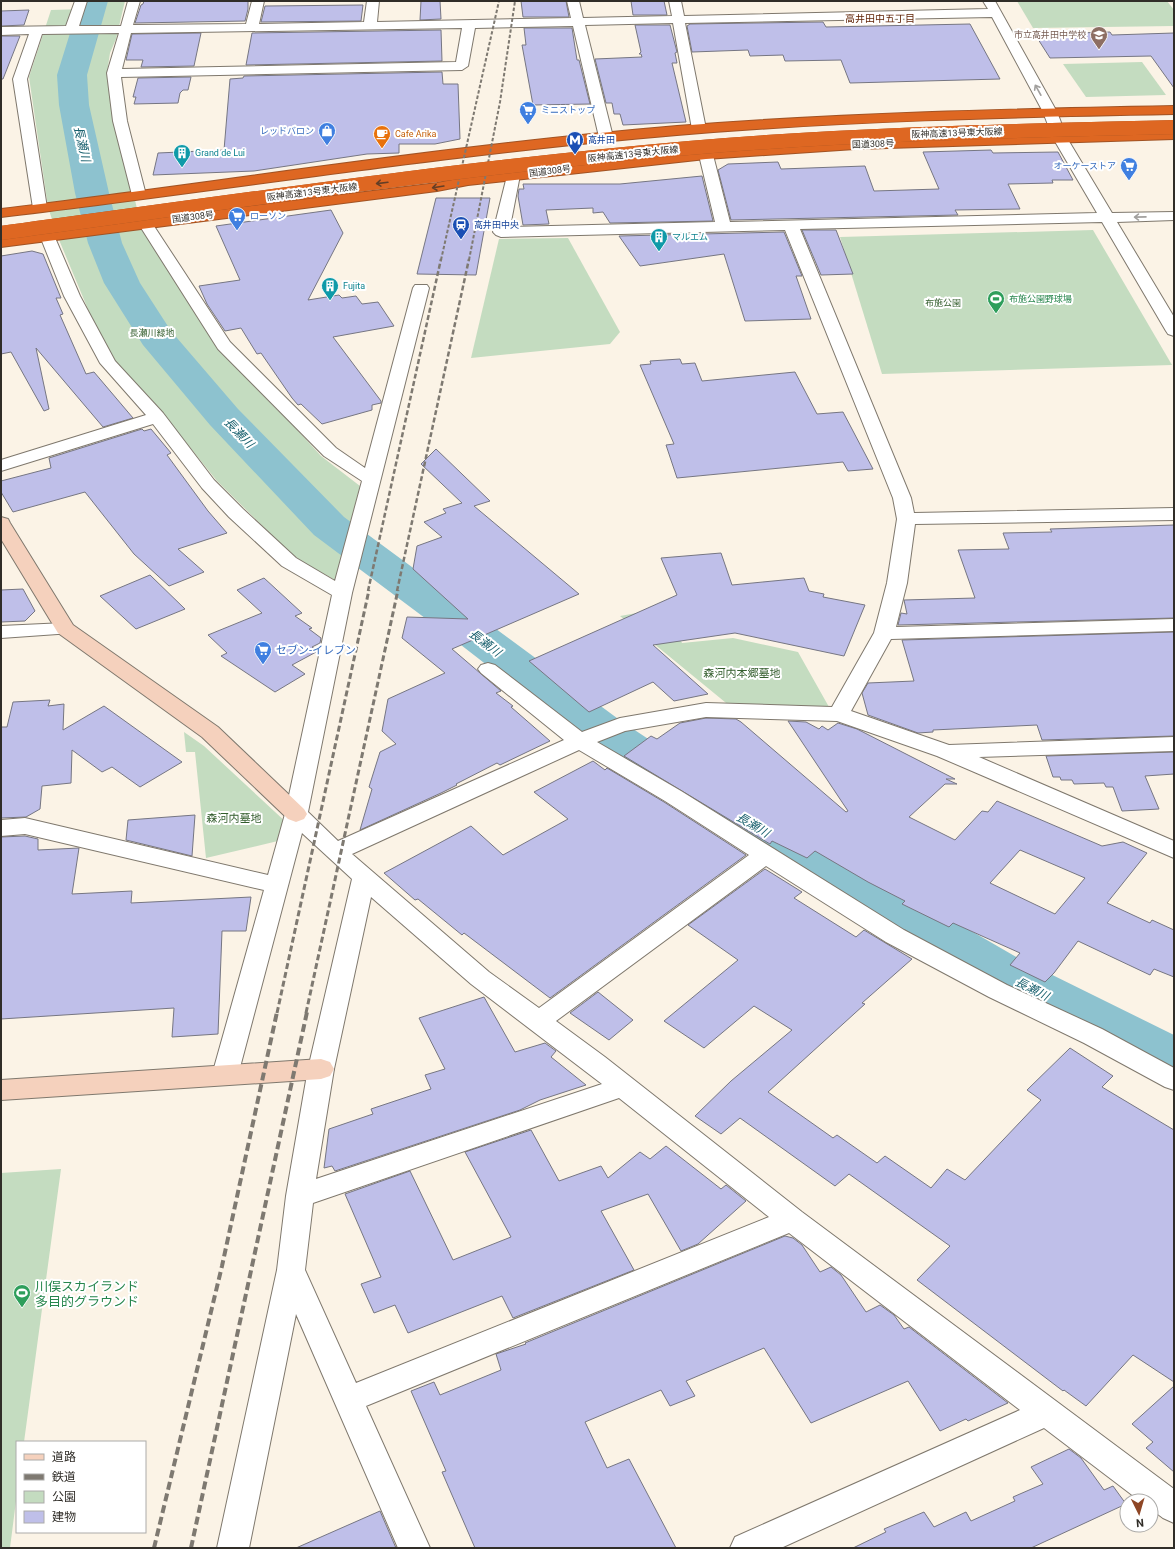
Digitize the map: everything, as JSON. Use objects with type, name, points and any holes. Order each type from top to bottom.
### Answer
[{"type":"highway","points":[[1,213],[606,137],[860,118],[1174,110]]},
{"type":"highway","name":"阪神高速13号東大阪線","points":[[1,222],[438,165],[682,139],[915,124],[1174,117]]},
{"type":"highway","name":"阪神高速13号東大阪線","points":[[1,233],[443,175],[686,149],[936,133],[1174,127]]},
{"type":"highway","name":"国道308号","points":[[1,242],[430,188],[513,175],[706,155],[856,145],[1174,135]]},
{"type":"street","points":[[73,30],[81,1]]},
{"type":"street","points":[[134,1],[114,73],[120,121],[139,195]]},
{"type":"street","points":[[252,27],[258,1]]},
{"type":"street","points":[[370,26],[373,1]]},
{"type":"street","points":[[573,1],[606,137]]},
{"type":"street","points":[[675,1],[699,129]]},
{"type":"street","points":[[989,1],[1050,112],[1060,138],[1173,329]]},
{"type":"street","points":[[1,31],[370,26],[996,13]]},
{"type":"street","points":[[114,73],[462,66],[469,24]]},
{"type":"street","points":[[37,30],[20,79],[40,208]]},
{"type":"street","points":[[706,155],[723,226]]},
{"type":"street","points":[[513,175],[501,232],[1174,216]]},
{"type":"street","points":[[145,223],[224,345],[330,452],[372,480]]},
{"type":"street","points":[[790,224],[902,498],[906,519],[897,584],[884,633],[839,714]]},
{"type":"street","points":[[48,236],[72,296],[108,363],[158,417],[208,484],[236,513],[289,562],[342,593]]},
{"type":"street","points":[[225,1075],[296,814],[342,593],[420,288]]},
{"type":"street","points":[[1,466],[158,417]]},
{"type":"street","points":[[906,519],[1174,514]]},
{"type":"street","points":[[1,523],[65,629],[210,732],[335,852],[480,978],[596,1064],[623,1088],[792,1220],[1174,1508]]},
{"type":"street","points":[[884,633],[1174,624]]},
{"type":"street","points":[[1,632],[65,629]]},
{"type":"street","points":[[488,669],[581,740],[673,796],[895,936],[998,991],[1094,1036],[1174,1080]]},
{"type":"street","points":[[335,852],[581,740],[620,725],[706,710],[839,714],[945,751],[1174,850]]},
{"type":"street","points":[[945,751],[1174,744]]},
{"type":"street","points":[[1,828],[25,826],[277,885]]},
{"type":"street","points":[[539,1022],[765,854]]},
{"type":"street","points":[[232,1548],[291,1270],[300,1196],[321,1069],[364,877]]},
{"type":"street","points":[[1,1090],[321,1069]]},
{"type":"street","points":[[300,1196],[623,1088]]},
{"type":"street","points":[[349,1399],[792,1220]]},
{"type":"street","points":[[291,1270],[414,1548]]},
{"type":"street","points":[[746,1548],[1047,1412]]},
{"type":"green space","name":"長瀬川緑地","points":[[86,1],[125,1],[116,39],[110,53],[107,73],[141,227],[171,271],[205,328],[321,456],[360,486],[335,580],[295,558],[217,481],[152,400],[112,360],[95,326],[57,235],[48,207],[29,77],[51,10],[83,9]]},
{"type":"green space","points":[[1017,1],[1167,1],[1174,10],[1174,26],[1033,28]]},
{"type":"green space","points":[[1142,62],[1166,95],[1086,97],[1063,64]]},
{"type":"green space","name":"布施公園","points":[[1093,230],[1172,365],[882,374],[840,237]]},
{"type":"green space","points":[[568,238],[620,332],[610,344],[471,358],[499,239]]},
{"type":"green space","name":"森河内本郷墓地","points":[[665,608],[682,643],[733,638],[798,652],[829,707],[731,707],[620,616]]},
{"type":"green space","name":"森河内墓地","points":[[184,732],[204,746],[288,824],[282,840],[206,858],[195,752],[186,752]]},
{"type":"green space","name":"川俣スカイランド 多目的グラウンド","points":[[61,1169],[24,1441],[16,1441],[16,1501],[10,1548],[1,1548],[1,1173]]},
{"type":"building","points":[[144,1],[248,1],[248,9],[245,21],[135,23],[141,5]]},
{"type":"building","points":[[421,1],[440,1],[441,19],[420,20]]},
{"type":"building","points":[[521,1],[566,1],[569,17],[523,17]]},
{"type":"building","points":[[631,1],[664,1],[667,15],[633,15]]},
{"type":"building","points":[[363,5],[361,21],[261,22],[265,6]]},
{"type":"building","points":[[29,10],[24,25],[1,26],[1,11]]},
{"type":"building","points":[[823,22],[826,27],[970,24],[1000,79],[850,83],[841,60],[785,61],[783,55],[750,56],[748,50],[692,52],[687,26],[690,24]]},
{"type":"building","points":[[635,25],[670,25],[677,52],[675,53],[677,63],[672,63],[686,122],[623,125],[620,114],[614,114],[612,103],[606,103],[595,59],[642,57],[641,54],[639,54],[641,52]]},
{"type":"building","points":[[524,28],[572,28],[577,60],[579,60],[590,104],[533,105],[522,45],[526,45]]},
{"type":"building","points":[[441,30],[442,61],[246,65],[252,33]]},
{"type":"building","points":[[1110,32],[1112,35],[1174,33],[1174,88],[1151,56],[1050,58],[1036,36],[1044,35],[1043,34]]},
{"type":"building","points":[[201,33],[194,66],[141,67],[143,60],[126,60],[132,34]]},
{"type":"building","points":[[1,36],[20,36],[3,79],[1,79]]},
{"type":"building","points":[[442,72],[443,84],[458,84],[460,139],[435,144],[399,144],[399,153],[367,154],[254,171],[153,175],[158,153],[224,150],[230,79],[243,78],[244,76]]},
{"type":"building","points":[[191,77],[188,90],[183,90],[180,93],[178,103],[134,104],[136,97],[133,97],[138,78]]},
{"type":"building","points":[[991,150],[993,153],[1058,152],[1073,180],[1052,180],[1053,183],[1008,184],[1020,209],[955,210],[958,215],[731,220],[718,170],[728,164],[778,162],[781,169],[865,166],[874,191],[939,189],[923,152]]},
{"type":"building","points":[[702,176],[713,221],[610,223],[603,212],[593,213],[593,208],[546,210],[549,224],[523,225],[518,196],[519,189],[524,189],[523,184],[620,184]]},
{"type":"building","points":[[436,198],[490,198],[476,275],[417,274]]},
{"type":"building","points":[[331,210],[343,233],[308,300],[339,295],[342,298],[356,296],[362,304],[378,302],[394,326],[333,337],[381,403],[372,405],[372,410],[322,424],[301,404],[298,405],[292,398],[261,353],[257,354],[241,328],[225,331],[207,304],[199,286],[240,280],[216,226]]},
{"type":"building","points":[[802,230],[836,230],[853,274],[821,275]]},
{"type":"building","points":[[784,232],[802,276],[796,276],[811,319],[745,321],[724,254],[640,266],[619,236]]},
{"type":"building","points":[[32,251],[43,254],[61,298],[56,298],[63,314],[60,315],[86,374],[94,372],[133,418],[103,427],[36,348],[49,409],[44,411],[11,352],[1,354],[1,256]]},
{"type":"building","points":[[680,359],[682,364],[695,363],[702,381],[795,372],[817,414],[843,412],[873,469],[848,471],[843,462],[677,478],[666,445],[674,444],[640,365],[651,364],[650,361]]},
{"type":"building","points":[[142,429],[144,431],[151,429],[171,453],[167,455],[208,511],[227,533],[178,549],[204,572],[169,586],[134,554],[85,492],[13,512],[1,492],[1,481],[51,468],[49,458]]},
{"type":"building","points":[[436,449],[490,501],[474,506],[579,594],[452,649],[501,691],[496,693],[513,706],[511,707],[550,741],[500,765],[497,763],[441,793],[360,830],[372,789],[369,787],[380,752],[396,744],[382,731],[388,699],[445,673],[402,638],[407,617],[468,619],[413,569],[417,546],[442,537],[424,522],[446,513],[443,509],[462,503],[421,464]]},
{"type":"building","points":[[1174,525],[1174,618],[898,625],[901,613],[907,614],[904,600],[975,598],[958,550],[1009,549],[1003,533],[1052,532],[1050,529]]},
{"type":"building","points":[[721,553],[732,585],[804,578],[809,591],[824,594],[823,597],[865,605],[844,656],[735,633],[653,645],[708,694],[674,701],[653,682],[589,712],[529,661],[677,595],[661,558]]},
{"type":"building","points":[[150,575],[185,609],[136,629],[100,596]]},
{"type":"building","points":[[264,578],[302,613],[295,616],[312,628],[309,629],[321,638],[320,643],[312,647],[318,651],[292,665],[305,674],[275,692],[221,656],[227,653],[208,635],[262,613],[237,590]]},
{"type":"building","points":[[23,589],[35,611],[25,621],[1,622],[1,590]]},
{"type":"building","points":[[1174,632],[1174,736],[1042,740],[1037,725],[933,730],[933,732],[918,733],[868,715],[862,693],[868,683],[914,681],[902,640]]},
{"type":"building","points":[[50,700],[48,706],[64,704],[63,730],[104,706],[182,762],[140,787],[112,767],[102,772],[72,750],[71,783],[42,786],[40,809],[26,817],[1,818],[1,727],[7,727],[13,702]]},
{"type":"building","points":[[706,718],[736,719],[846,812],[848,811],[788,721],[806,722],[819,729],[822,726],[828,730],[838,723],[857,729],[955,779],[946,779],[957,784],[945,784],[909,817],[955,840],[982,811],[988,812],[997,801],[1102,846],[1123,842],[1147,853],[1107,903],[1150,923],[1152,920],[1174,930],[1174,977],[1154,969],[1150,975],[1078,941],[1054,973],[1045,982],[1010,965],[1020,953],[953,923],[949,927],[902,904],[905,901],[868,882],[815,851],[807,858],[772,841],[770,844],[624,756],[651,736],[657,739],[680,723]],"holes":[[[1020,850],[1085,878],[1055,914],[990,883]]]},
{"type":"building","points":[[1174,752],[1174,774],[1145,776],[1159,809],[1122,811],[1113,787],[1106,787],[1104,783],[1074,784],[1072,780],[1061,780],[1060,777],[1053,777],[1046,756]]},
{"type":"building","points":[[593,761],[605,770],[607,768],[664,802],[746,855],[550,998],[464,933],[462,935],[418,899],[415,900],[384,873],[471,826],[503,855],[568,819],[534,792]]},
{"type":"building","points":[[195,815],[192,856],[126,840],[128,820]]},
{"type":"building","points":[[25,836],[38,839],[38,850],[79,848],[72,894],[132,891],[131,903],[251,897],[246,931],[222,931],[218,1034],[172,1037],[174,1008],[1,1019],[1,837]]},
{"type":"building","points":[[765,869],[802,892],[794,898],[856,937],[864,930],[912,959],[862,1003],[865,1004],[768,1092],[833,1138],[837,1135],[877,1163],[885,1156],[931,1188],[947,1169],[965,1180],[1041,1100],[1027,1090],[1070,1048],[1113,1076],[1102,1087],[1174,1130],[1174,1382],[1133,1355],[1086,1406],[1064,1390],[1063,1391],[917,1280],[950,1246],[849,1174],[835,1186],[740,1118],[721,1134],[695,1116],[731,1081],[792,1030],[754,1006],[704,1048],[664,1021],[738,960],[688,925]]},
{"type":"building","points":[[598,992],[633,1020],[609,1040],[570,1013]]},
{"type":"building","points":[[484,997],[515,1052],[545,1043],[556,1051],[551,1057],[586,1085],[540,1100],[520,1110],[335,1171],[332,1166],[324,1168],[329,1129],[373,1114],[371,1109],[431,1089],[425,1075],[445,1069],[419,1018]]},
{"type":"building","points":[[531,1130],[559,1181],[601,1166],[608,1178],[640,1152],[650,1159],[666,1146],[721,1189],[726,1185],[746,1201],[698,1244],[681,1251],[648,1194],[601,1211],[634,1270],[513,1318],[502,1296],[408,1333],[395,1305],[374,1313],[361,1284],[381,1277],[345,1194],[410,1171],[453,1260],[511,1237],[465,1152]]},
{"type":"building","points":[[785,1236],[793,1238],[802,1245],[820,1272],[831,1267],[841,1275],[866,1312],[880,1305],[894,1315],[904,1329],[909,1327],[1008,1403],[968,1421],[966,1419],[940,1431],[908,1381],[811,1423],[764,1348],[686,1381],[695,1396],[670,1406],[661,1390],[585,1422],[607,1468],[629,1459],[676,1548],[475,1548],[442,1472],[446,1471],[411,1391],[434,1382],[440,1395],[501,1370],[496,1354],[526,1344],[525,1343]]},
{"type":"building","points":[[1174,1386],[1174,1472],[1146,1448],[1153,1442],[1132,1424]]},
{"type":"building","points":[[1069,1449],[1081,1458],[1104,1490],[1113,1486],[1119,1494],[1119,1507],[1031,1548],[853,1548],[886,1532],[884,1529],[924,1512],[934,1527],[966,1512],[971,1521],[1015,1501],[1013,1497],[1043,1484],[1031,1467]]},
{"type":"building","points":[[380,1511],[396,1548],[296,1548]]},
{"type":"waterway","name":"長瀬川","points":[[94,1],[72,75],[74,105],[92,193],[105,243],[122,283],[156,337],[224,417],[329,526],[477,635],[604,732],[647,761],[831,874],[998,972],[1174,1061]]},
{"type":"railway","points":[[441,260],[499,1]]},
{"type":"railway","points":[[469,260],[500,102],[515,1]]},
{"type":"railway","points":[[368,591],[441,259]]},
{"type":"railway","points":[[397,591],[469,259]]},
{"type":"railway","points":[[277,1013],[369,590]]},
{"type":"railway","points":[[306,1013],[398,590]]},
{"type":"railway","points":[[154,1548],[222,1266],[277,1012]]},
{"type":"railway","points":[[191,1548],[307,1012]]},
{"type":"place","name":"市立高井田中学校","points":[[1099,50]]},
{"type":"place","name":"ミニストップ","points":[[528,125]]},
{"type":"place","name":"レッドバロン","points":[[327,146]]},
{"type":"place","name":"Cafe Arika","points":[[382,149]]},
{"type":"place","name":"高井田","points":[[575,155]]},
{"type":"place","name":"Grand de Lui","points":[[182,168]]},
{"type":"place","name":"オーケーストア","points":[[1129,181]]},
{"type":"place","name":"ローソン","points":[[237,231]]},
{"type":"place","name":"高井田中央","points":[[461,240]]},
{"type":"place","name":"マルエム","points":[[659,252]]},
{"type":"place","name":"Fujita","points":[[330,301]]},
{"type":"place","name":"布施公園野球場","points":[[996,314]]},
{"type":"place","name":"セブン-イレブン","points":[[263,665]]},
{"type":"place","name":"川俣スカイランド 多目的グラウンド","points":[[22,1308]]},
{"type":"district","name":"高井田中五丁目","points":[[880,18]]}]
